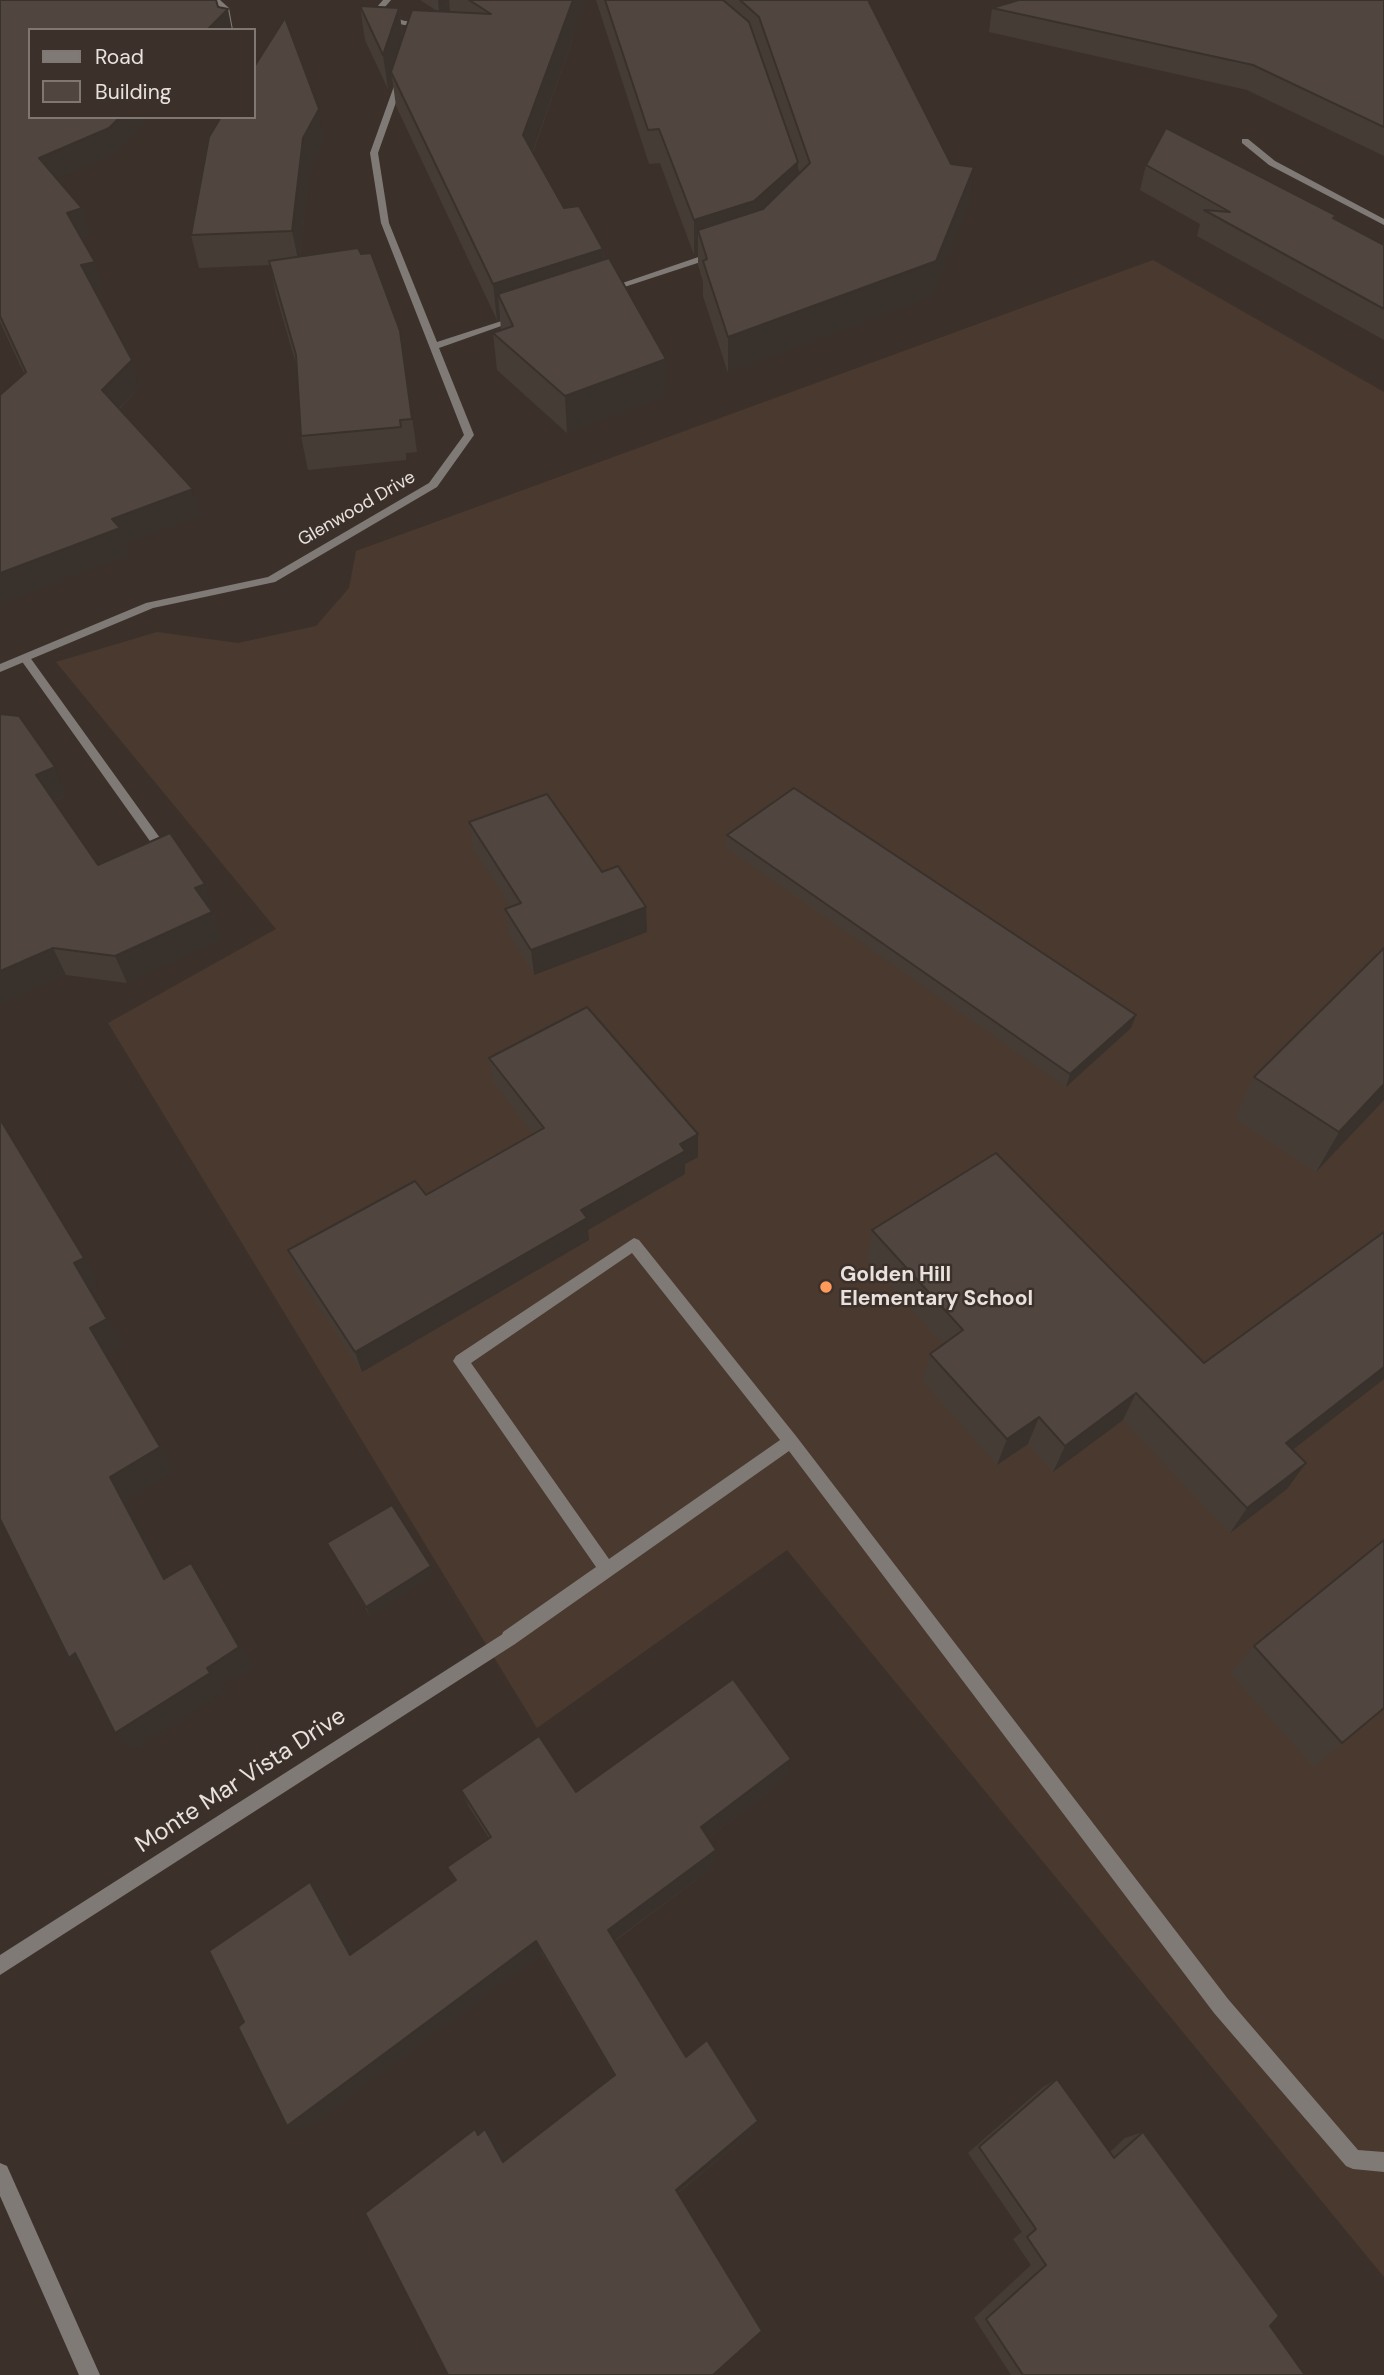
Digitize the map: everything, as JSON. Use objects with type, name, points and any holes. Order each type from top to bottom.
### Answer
[{"type":"street","points":[[216,0],[225,8],[229,28]]},
{"type":"street","points":[[387,0],[380,7],[385,17],[416,23],[429,22]]},
{"type":"street","points":[[413,34],[416,23]]},
{"type":"street","points":[[405,65],[373,153],[385,223],[435,346],[525,316]]},
{"type":"street","points":[[1245,141],[1272,163],[1384,222]]},
{"type":"street","points":[[589,295],[731,249]]},
{"type":"street","name":"Glenwood Drive","points":[[25,658],[150,605],[271,580],[433,485],[469,435],[435,346]]},
{"type":"street","points":[[0,668],[25,658],[156,841]]},
{"type":"street","points":[[607,1569],[461,1360],[634,1244],[791,1441],[1221,2006],[1353,2158],[1384,2162]]},
{"type":"street","name":"Monte Mar Vista Drive","points":[[0,1966],[509,1637],[791,1441]]},
{"type":"street","points":[[0,2173],[90,2375]]},
{"type":"shaded area","name":"Golden Hill Elementary School","points":[[1153,260],[1384,392],[1384,2277],[787,1550],[537,1728],[108,1023],[276,929],[56,662],[157,632],[238,643],[316,626],[349,588],[356,551]]},
{"type":"building","points":[[0,0],[216,0],[218,7],[228,9],[209,28],[28,28],[28,119],[118,119],[109,128],[39,158],[82,208],[67,213],[95,262],[81,265],[132,360],[102,390],[193,489],[112,519],[120,528],[0,573],[0,395],[26,372],[0,316]]},
{"type":"building","points":[[469,0],[573,0],[523,135],[564,208],[579,206],[603,249],[493,284],[391,72],[412,10],[491,14]]},
{"type":"building","points":[[605,0],[723,0],[749,22],[798,162],[754,201],[694,220],[659,129],[648,130]]},
{"type":"building","points":[[740,0],[868,0],[951,164],[974,167],[936,261],[728,337],[703,261],[707,259],[698,230],[763,209],[810,163],[759,17]]},
{"type":"building","points":[[1019,0],[1384,0],[1384,127],[1253,65],[992,8]]},
{"type":"building","points":[[360,6],[399,8],[383,55]]},
{"type":"building","points":[[285,18],[319,109],[303,138],[292,231],[191,235],[209,137],[220,119],[256,119],[256,64]]},
{"type":"building","points":[[1166,128],[1337,216],[1333,218],[1384,245],[1384,309],[1204,210],[1230,212],[1146,165]]},
{"type":"building","points":[[358,248],[361,254],[371,253],[400,331],[412,419],[400,420],[401,427],[301,436],[296,355],[269,261]]},
{"type":"building","points":[[609,258],[666,359],[565,396],[493,333],[513,326],[498,294]]},
{"type":"building","points":[[0,714],[19,716],[55,767],[36,775],[98,865],[170,833],[205,884],[195,888],[212,912],[115,956],[53,948],[0,971]]},
{"type":"building","points":[[794,788],[1136,1015],[1070,1074],[727,835]]},
{"type":"building","points":[[547,794],[602,872],[618,866],[646,907],[531,950],[505,909],[521,903],[469,822]]},
{"type":"building","points":[[1384,948],[1384,1084],[1339,1132],[1254,1077]]},
{"type":"building","points":[[587,1007],[698,1134],[680,1144],[685,1151],[581,1210],[587,1218],[355,1352],[288,1250],[415,1181],[426,1195],[544,1128],[489,1058]]},
{"type":"building","points":[[0,1119],[84,1258],[74,1263],[107,1319],[90,1328],[160,1447],[110,1477],[164,1579],[191,1563],[239,1647],[207,1668],[210,1673],[115,1733],[75,1653],[69,1658],[0,1519]]},
{"type":"building","points":[[996,1153],[1204,1363],[1384,1232],[1384,1367],[1286,1443],[1306,1463],[1247,1508],[1136,1393],[1065,1446],[1039,1417],[1007,1439],[930,1354],[963,1330],[872,1230]]},
{"type":"building","points":[[392,1505],[431,1566],[366,1607],[327,1543]]},
{"type":"building","points":[[1384,1540],[1384,1708],[1342,1743],[1254,1646]]},
{"type":"building","points":[[733,1679],[791,1759],[701,1827],[716,1850],[608,1930],[686,2057],[707,2040],[758,2121],[676,2190],[762,2331],[713,2375],[448,2375],[365,2213],[475,2129],[478,2135],[485,2129],[503,2162],[615,2075],[536,1941],[287,2126],[238,2027],[244,2022],[209,1951],[310,1882],[350,1955],[456,1880],[447,1867],[491,1837],[461,1790],[539,1736],[576,1792]]},
{"type":"building","points":[[1057,2079],[1114,2158],[1143,2132],[1279,2316],[1270,2326],[1305,2375],[1023,2375],[986,2319],[1046,2265],[1027,2237],[1036,2229],[979,2147]]},
{"type":"place","name":"Golden Hill Elementary School","points":[[826,1287]]}]
